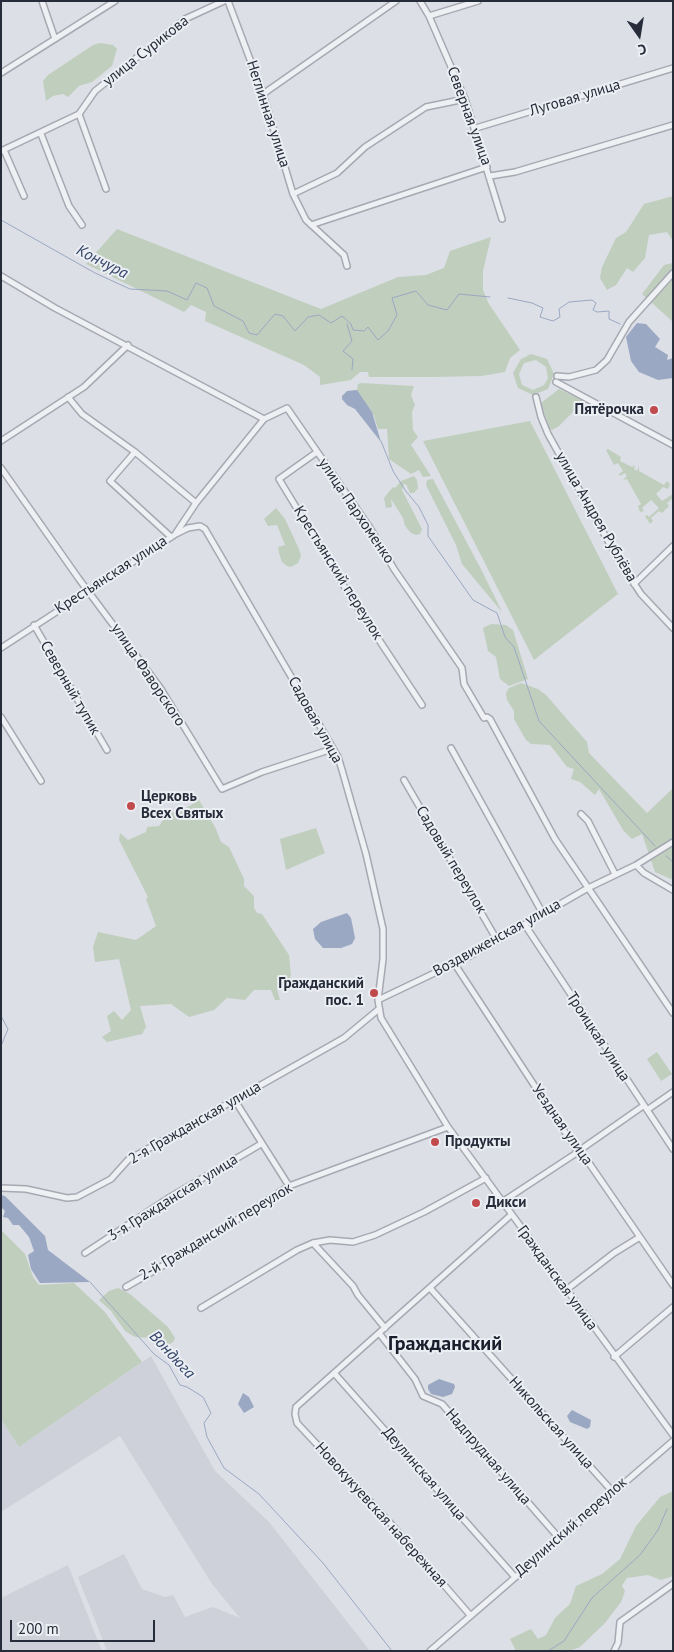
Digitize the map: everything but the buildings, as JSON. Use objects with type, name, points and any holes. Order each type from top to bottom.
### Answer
[{"type":"street","points":[[42,1],[55,39]]},
{"type":"street","points":[[1,73],[115,1]]},
{"type":"street","name":"улица Сурикова","points":[[79,114],[95,91],[185,18],[224,1]]},
{"type":"street","name":"Неглинная улица","points":[[228,1],[263,94],[293,194],[306,220],[344,255],[347,266]]},
{"type":"street","points":[[263,94],[396,1]]},
{"type":"street","name":"Северная улица","points":[[420,1],[429,16],[466,99],[502,219]]},
{"type":"street","points":[[429,16],[478,1]]},
{"type":"street","name":"Луговая улица","points":[[476,128],[673,68]]},
{"type":"street","points":[[293,194],[337,173],[364,147],[426,107],[466,99]]},
{"type":"street","points":[[24,196],[3,151],[42,134],[79,114],[106,189]]},
{"type":"street","points":[[490,176],[515,172],[673,125]]},
{"type":"street","points":[[42,134],[68,206],[82,225]]},
{"type":"street","points":[[311,225],[487,167]]},
{"type":"street","points":[[673,273],[626,327],[607,360],[596,370],[556,379],[673,445]]},
{"type":"street","points":[[1,276],[55,308],[128,345],[264,419]]},
{"type":"street","points":[[1,441],[99,375],[128,345]]},
{"type":"street","points":[[68,397],[82,414],[135,452],[196,503]]},
{"type":"street","name":"улица Андрея Рублёва","points":[[536,397],[548,434],[634,584],[673,628]]},
{"type":"street","name":"улица Пархоменко","points":[[264,419],[287,408],[370,528],[394,569],[462,668],[464,684],[484,718],[490,719],[555,839],[588,888]]},
{"type":"street","name":"Крестьянская улица","points":[[1,648],[88,589],[174,535],[196,503],[264,419]]},
{"type":"street","points":[[135,452],[110,481],[174,535]]},
{"type":"street","name":"Крестьянский переулок","points":[[316,452],[279,479],[350,596],[422,705]]},
{"type":"street","name":"улица Фаворского","points":[[1,468],[79,579],[161,689],[222,789],[262,772],[332,749]]},
{"type":"street","name":"Садовая улица","points":[[174,535],[188,528],[200,526],[205,529],[332,749],[345,778],[366,854],[383,929],[383,959],[378,1000],[381,1018]]},
{"type":"street","points":[[634,584],[673,546]]},
{"type":"street","name":"Северный тупик","points":[[34,625],[107,750]]},
{"type":"street","points":[[1,717],[41,781]]},
{"type":"street","points":[[451,748],[543,914]]},
{"type":"street","name":"Садовый переулок","points":[[404,780],[497,940]]},
{"type":"street","points":[[580,814],[588,821],[615,874]]},
{"type":"street","name":"Воздвиженская улица","points":[[378,1000],[454,964],[588,888],[636,865],[673,842]]},
{"type":"street","points":[[636,865],[644,873],[673,890]]},
{"type":"street","points":[[588,888],[673,1013]]},
{"type":"street","name":"Троицкая улица","points":[[525,925],[673,1149]]},
{"type":"street","name":"Уездная улица","points":[[454,964],[579,1150],[673,1285]]},
{"type":"street","name":"2-я Гражданская улица","points":[[1,1188],[26,1189],[67,1198],[76,1197],[111,1179],[128,1160],[344,1038],[379,1009]]},
{"type":"street","name":"Гражданская улица","points":[[381,1018],[448,1127],[673,1436]]},
{"type":"street","points":[[502,1202],[579,1150],[673,1092]]},
{"type":"street","points":[[234,1099],[289,1186]]},
{"type":"street","name":"2-й Гражданский переулок","points":[[126,1287],[289,1186],[448,1127]]},
{"type":"street","name":"3-я Гражданская улица","points":[[85,1253],[167,1200],[261,1144]]},
{"type":"street","points":[[201,1308],[297,1250],[313,1243],[330,1240],[353,1242],[376,1235],[424,1212],[486,1178]]},
{"type":"street","points":[[334,1373],[511,1215]]},
{"type":"street","points":[[566,1290],[614,1253],[640,1237]]},
{"type":"street","points":[[313,1243],[353,1286],[385,1328]]},
{"type":"street","name":"Никольская улица","points":[[430,1288],[612,1491]]},
{"type":"street","points":[[614,1357],[673,1307]]},
{"type":"street","name":"Надпрудная улица","points":[[379,1333],[416,1379],[424,1396],[442,1404],[559,1538]]},
{"type":"street","name":"Новокукуевская набережная","points":[[334,1373],[296,1408],[297,1423],[470,1615]]},
{"type":"street","name":"Деулинская улица","points":[[334,1373],[514,1576]]},
{"type":"street","name":"Деулинский переулок","points":[[430,1651],[514,1576],[673,1440]]},
{"type":"street","points":[[614,1651],[620,1622],[673,1584]]},
{"type":"shaded area","points":[[151,1356],[215,1471],[269,1522],[370,1651],[107,1651],[78,1577],[124,1554],[142,1589],[165,1597],[173,1595],[185,1617],[213,1607],[240,1618],[212,1584],[120,1436],[1,1512],[1,1419],[19,1447]]},
{"type":"shaded area","points":[[68,1565],[102,1651],[1,1651],[1,1598]]},
{"type":"green space","points":[[100,43],[113,45],[117,49],[112,66],[92,82],[79,86],[68,97],[63,94],[53,96],[46,101],[43,81],[48,75],[93,45]]},
{"type":"green space","points":[[673,196],[673,241],[667,232],[649,235],[645,258],[633,272],[627,268],[616,285],[607,290],[600,278],[602,267],[616,238],[626,232],[644,204]]},
{"type":"green space","points":[[117,229],[321,309],[398,277],[426,275],[444,268],[450,251],[491,237],[483,271],[483,290],[489,304],[520,350],[510,358],[505,372],[482,376],[369,377],[368,372],[360,372],[351,380],[320,385],[320,377],[304,365],[205,321],[206,312],[191,305],[184,312],[86,264]]},
{"type":"green space","points":[[673,263],[673,322],[642,294],[664,265]]},
{"type":"green space","points":[[531,354],[547,359],[554,374],[548,389],[533,395],[518,388],[513,373],[521,359]],"holes":[[[536,360],[546,367],[548,378],[544,385],[533,390],[522,385],[519,374],[524,363]]]},
{"type":"green space","points":[[358,384],[414,386],[411,395],[415,405],[412,412],[413,430],[418,437],[411,445],[431,476],[423,477],[419,470],[411,474],[389,459],[387,429],[378,429],[374,416],[357,390]]},
{"type":"green space","points":[[559,389],[584,401],[559,426],[552,430],[549,429],[541,403]]},
{"type":"green space","points":[[530,421],[618,594],[534,660],[423,441]]},
{"type":"green space","points":[[608,449],[621,457],[620,461],[632,467],[635,465],[634,469],[637,471],[639,466],[639,471],[664,485],[667,481],[670,484],[668,489],[663,487],[656,494],[662,501],[673,494],[673,498],[667,503],[669,506],[662,513],[659,511],[651,518],[653,521],[650,524],[645,516],[649,517],[659,508],[651,500],[642,508],[644,511],[640,512],[638,506],[641,504],[627,479],[623,480],[627,476],[625,473],[620,476],[619,474],[623,471],[618,463],[614,465],[606,450]]},
{"type":"green space","points":[[414,476],[417,480],[418,488],[414,493],[410,493],[406,484],[404,484],[402,490],[422,529],[420,534],[416,535],[411,533],[405,526],[403,518],[391,499],[392,507],[386,508],[384,498],[401,481]]},
{"type":"green space","points":[[433,479],[502,612],[462,564],[456,545],[426,485],[427,480]]},
{"type":"green space","points":[[276,508],[285,519],[301,556],[298,563],[291,567],[282,562],[279,553],[278,547],[285,545],[277,525],[268,526],[264,519]]},
{"type":"green space","points":[[491,624],[506,625],[513,630],[528,679],[509,686],[500,679],[496,657],[488,651],[483,628]]},
{"type":"green space","points":[[521,683],[538,689],[546,695],[587,742],[589,753],[647,813],[673,788],[673,880],[655,872],[642,834],[632,839],[623,830],[599,789],[595,795],[580,782],[571,779],[574,769],[567,767],[550,745],[531,744],[526,740],[514,719],[514,711],[507,700],[506,693],[509,688]]},
{"type":"green space","points":[[199,800],[216,829],[221,842],[229,847],[244,879],[244,886],[254,896],[254,908],[257,913],[262,914],[289,955],[291,975],[287,986],[277,989],[280,1000],[275,1000],[271,990],[254,990],[245,1000],[227,998],[214,1010],[189,1017],[171,1004],[140,1006],[146,1027],[142,1034],[107,1042],[102,1037],[111,1031],[107,1016],[114,1011],[122,1020],[131,1010],[119,959],[95,962],[93,947],[98,932],[136,940],[156,926],[146,899],[148,897],[119,840],[120,833],[128,840],[146,832],[147,827],[159,826],[169,812],[180,812]]},
{"type":"green space","points":[[316,828],[325,853],[286,870],[280,839]]},
{"type":"green space","points":[[657,1052],[672,1074],[661,1081],[647,1059]]},
{"type":"green space","points":[[1,1230],[25,1254],[33,1277],[39,1285],[74,1283],[104,1311],[142,1362],[19,1447],[1,1419]]},
{"type":"green space","points":[[118,1288],[130,1294],[168,1327],[175,1338],[174,1341],[168,1346],[150,1338],[135,1337],[125,1331],[111,1311],[99,1300],[109,1291]]},
{"type":"green space","points":[[673,1491],[673,1576],[661,1580],[648,1575],[627,1578],[622,1586],[625,1591],[621,1602],[605,1623],[580,1647],[570,1651],[516,1651],[510,1639],[531,1629],[538,1639],[546,1635],[555,1618],[570,1604],[576,1586],[602,1574],[620,1559],[636,1526],[660,1497]]},
{"type":"water","points":[[637,323],[646,324],[660,339],[655,347],[668,355],[667,360],[673,358],[673,378],[658,380],[639,372],[631,361],[626,337]]},
{"type":"water","points":[[357,390],[372,412],[381,442],[355,409],[347,405],[342,399],[342,396],[347,391]]},
{"type":"water","points":[[347,913],[351,918],[355,938],[352,944],[341,948],[323,948],[315,939],[313,929],[321,922]]},
{"type":"water","points":[[1,1195],[5,1196],[45,1236],[48,1250],[90,1282],[40,1283],[31,1269],[28,1255],[34,1251],[29,1237],[19,1225],[13,1225],[8,1218],[3,1217],[5,1211],[1,1207]]},
{"type":"water","points":[[439,1379],[454,1384],[455,1387],[452,1394],[443,1397],[431,1394],[428,1385]]},
{"type":"water","points":[[243,1393],[249,1397],[254,1407],[244,1413],[238,1404]]},
{"type":"water","points":[[572,1410],[591,1420],[590,1427],[587,1429],[570,1422],[567,1416]]},
{"type":"waterway","name":"Кончура","points":[[1,220],[95,273],[130,289],[167,291],[187,300],[196,283],[207,288],[214,306],[243,321],[249,333],[257,335],[275,314],[283,316],[295,331],[308,317],[319,315],[331,323],[342,316],[351,324],[353,330],[364,331],[368,327],[378,340],[388,331],[397,315],[392,298],[416,291],[428,305],[447,310],[459,294],[490,297]]},
{"type":"waterway","name":"Кончура","points":[[508,298],[532,303],[543,308],[540,317],[553,321],[560,317],[559,309],[569,302],[592,300],[596,303],[593,310],[597,312],[609,311],[609,319],[620,324]]},
{"type":"waterway","points":[[347,324],[352,341],[343,351],[353,359],[352,370]]},
{"type":"waterway","points":[[381,441],[393,471],[419,507],[428,525],[428,536],[473,600],[497,613],[505,637],[514,647],[539,721],[655,846]]},
{"type":"waterway","points":[[666,856],[673,862]]},
{"type":"waterway","name":"Вондюга","points":[[1,1016],[8,1029],[1,1046]]},
{"type":"waterway","name":"Вондюга","points":[[90,1282],[154,1354],[169,1365],[180,1385],[203,1397],[211,1413],[204,1423],[207,1437],[224,1468],[259,1494],[323,1563],[392,1651]]},
{"type":"waterway","points":[[548,1651],[564,1641],[592,1598],[640,1555],[658,1530],[667,1509]]},
{"type":"place","name":"Пятёрочка","points":[[654,410]]},
{"type":"place","name":"Церковь Всех Святых","points":[[131,806]]},
{"type":"place","name":"Гражданский пос. 1","points":[[374,993]]},
{"type":"place","name":"Продукты","points":[[435,1142]]},
{"type":"place","name":"Дикси","points":[[476,1203]]},
{"type":"district","name":"Гражданский","points":[[445,1344]]}]
